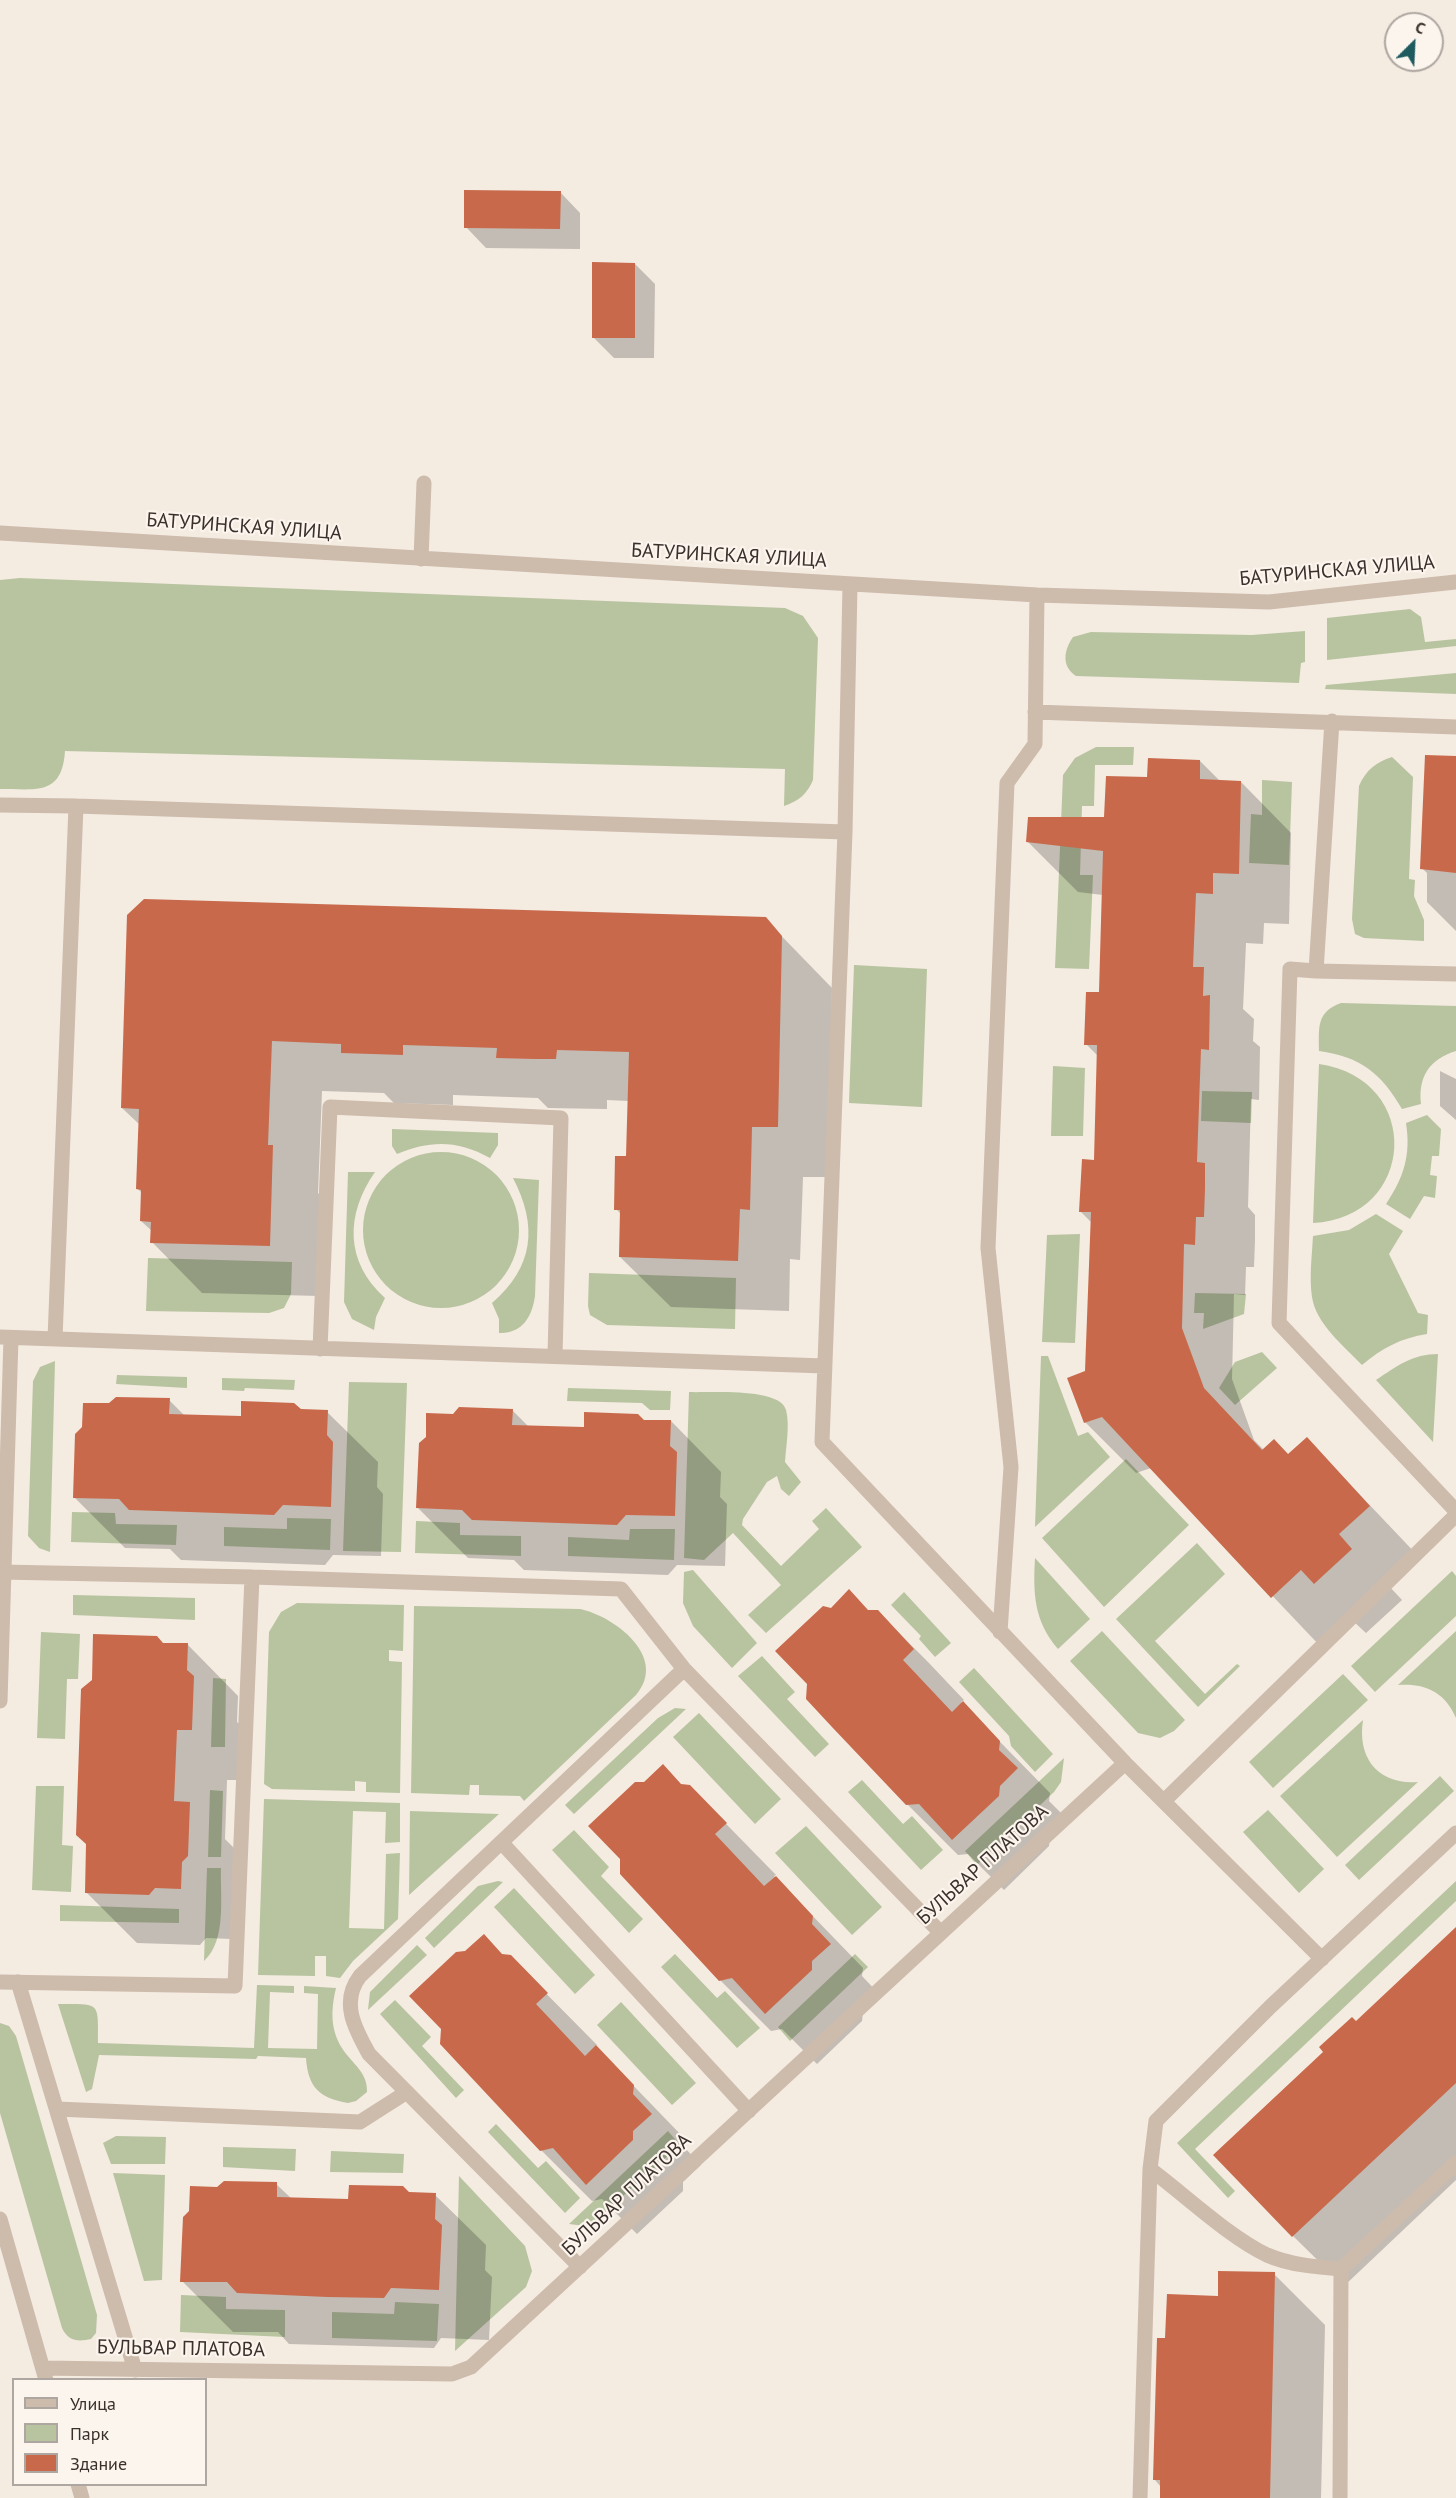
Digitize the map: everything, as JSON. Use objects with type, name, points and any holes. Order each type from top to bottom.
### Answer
[{"type":"street","points":[[421,559],[424,483]]},
{"type":"street","name":"БАТУРИНСКАЯ УЛИЦА","points":[[0,533],[1037,595],[1269,602],[1456,582]]},
{"type":"street","points":[[850,585],[845,832],[822,1442],[1125,1763],[1322,1959]]},
{"type":"street","points":[[1000,1632],[1011,1467],[988,1248],[1007,783],[1035,744],[1037,595]]},
{"type":"street","points":[[1035,712],[1456,727]]},
{"type":"street","points":[[1316,971],[1332,721]]},
{"type":"street","points":[[0,805],[845,832]]},
{"type":"street","points":[[55,1339],[76,806]]},
{"type":"street","points":[[1164,1801],[1456,1513],[1279,1323],[1290,969],[1456,974]]},
{"type":"street","points":[[320,1348],[330,1107],[561,1118],[555,1356]]},
{"type":"street","points":[[0,1701],[5,1337],[824,1366]]},
{"type":"street","points":[[2,1573],[252,1576],[621,1589],[684,1670],[940,1932]]},
{"type":"street","points":[[0,1982],[234,1986],[252,1576]]},
{"type":"street","points":[[580,2267],[369,2054],[352,2025],[350,2001],[354,1983],[684,1670]]},
{"type":"street","name":"БУЛЬВАР ПЛАТОВА","points":[[45,2374],[135,2370],[452,2374],[471,2367],[1125,1763]]},
{"type":"street","points":[[1140,2498],[1150,2169],[1156,2121],[1270,2007],[1456,1833]]},
{"type":"street","points":[[502,1843],[749,2111]]},
{"type":"street","points":[[18,1982],[135,2370]]},
{"type":"street","points":[[57,2109],[360,2122],[407,2092]]},
{"type":"street","points":[[1340,2498],[1341,2269],[1456,2163]]},
{"type":"street","points":[[1150,2169],[1239,2237],[1269,2255],[1308,2266],[1341,2269]]},
{"type":"street","points":[[0,2219],[45,2374]]},
{"type":"green space","points":[[20,578],[785,608],[803,616],[818,638],[813,780],[802,796],[784,806],[785,769],[65,751],[63,766],[53,783],[36,789],[0,789],[0,580]]},
{"type":"green space","points":[[1410,609],[1421,617],[1425,642],[1456,639],[1456,646],[1327,660],[1327,618]]},
{"type":"green space","points":[[1305,631],[1305,662],[1301,663],[1299,683],[1076,676],[1066,663],[1066,652],[1073,637],[1091,632],[1252,635]]},
{"type":"green space","points":[[1456,673],[1456,694],[1325,689],[1326,685]]},
{"type":"green space","points":[[1096,747],[1134,747],[1133,765],[1095,765],[1094,806],[1082,806],[1080,875],[1093,875],[1089,969],[1055,968],[1063,775],[1075,758]]},
{"type":"green space","points":[[1392,757],[1413,777],[1409,879],[1415,880],[1414,896],[1424,920],[1424,941],[1364,938],[1355,934],[1352,919],[1359,786],[1372,767]]},
{"type":"green space","points":[[1262,780],[1292,782],[1289,865],[1249,863],[1251,814],[1262,815]]},
{"type":"green space","points":[[854,965],[927,969],[922,1107],[849,1103]]},
{"type":"green space","points":[[1341,1003],[1456,1006],[1456,1051],[1439,1059],[1428,1070],[1422,1085],[1421,1104],[1402,1109],[1378,1076],[1358,1062],[1319,1051],[1319,1028],[1323,1016]]},
{"type":"green space","points":[[1319,1064],[1353,1075],[1377,1094],[1391,1120],[1394,1147],[1388,1174],[1373,1198],[1347,1215],[1313,1223]]},
{"type":"green space","points":[[1053,1066],[1085,1068],[1083,1136],[1051,1136]]},
{"type":"green space","points":[[1202,1091],[1252,1092],[1251,1123],[1201,1121]]},
{"type":"green space","points":[[1427,1115],[1441,1129],[1439,1156],[1432,1156],[1430,1175],[1437,1176],[1435,1198],[1424,1196],[1410,1219],[1386,1204],[1405,1165],[1408,1145],[1406,1123]]},
{"type":"green space","points":[[392,1129],[498,1133],[498,1145],[490,1158],[467,1148],[444,1144],[421,1146],[397,1154],[392,1146]]},
{"type":"green space","points":[[441,1152],[456,1153],[471,1158],[496,1175],[513,1200],[518,1215],[518,1245],[513,1260],[496,1285],[471,1302],[456,1307],[441,1308],[426,1307],[411,1302],[386,1285],[369,1260],[364,1245],[363,1230],[364,1215],[369,1200],[386,1175],[411,1158],[426,1153]]},
{"type":"green space","points":[[348,1172],[375,1172],[365,1188],[354,1221],[356,1254],[362,1269],[385,1298],[376,1317],[374,1330],[352,1319],[344,1302]]},
{"type":"green space","points":[[513,1178],[539,1180],[535,1296],[531,1311],[524,1323],[514,1331],[499,1333],[499,1319],[492,1303],[517,1275],[528,1245],[526,1213]]},
{"type":"green space","points":[[1376,1214],[1403,1231],[1389,1254],[1418,1313],[1428,1315],[1427,1334],[1392,1345],[1362,1365],[1332,1334],[1315,1307],[1311,1282],[1313,1236],[1349,1230]]},
{"type":"green space","points":[[1080,1234],[1075,1343],[1042,1342],[1047,1235]]},
{"type":"green space","points":[[148,1258],[292,1262],[291,1294],[284,1308],[269,1313],[146,1311]]},
{"type":"green space","points":[[589,1273],[736,1278],[735,1329],[607,1325],[590,1315]]},
{"type":"green space","points":[[1195,1293],[1246,1294],[1244,1314],[1203,1329],[1204,1313],[1194,1313]]},
{"type":"green space","points":[[1262,1352],[1277,1368],[1235,1405],[1219,1388],[1235,1362]]},
{"type":"green space","points":[[1438,1354],[1433,1442],[1376,1380],[1413,1359]]},
{"type":"green space","points":[[1041,1356],[1048,1356],[1078,1436],[1088,1432],[1110,1457],[1035,1527]]},
{"type":"green space","points":[[55,1361],[50,1552],[39,1548],[28,1536],[33,1381],[40,1367]]},
{"type":"green space","points":[[117,1375],[187,1377],[187,1388],[116,1384]]},
{"type":"green space","points":[[222,1378],[295,1380],[294,1390],[245,1388],[244,1391],[222,1390]]},
{"type":"green space","points":[[349,1382],[407,1383],[401,1552],[343,1551]]},
{"type":"green space","points":[[568,1388],[671,1391],[670,1410],[650,1410],[642,1403],[567,1401]]},
{"type":"green space","points":[[689,1392],[758,1394],[781,1403],[786,1410],[788,1429],[785,1462],[801,1482],[789,1496],[781,1489],[777,1476],[767,1482],[743,1519],[742,1525],[781,1566],[819,1529],[812,1521],[826,1508],[862,1547],[766,1633],[748,1615],[781,1585],[733,1533],[704,1560],[684,1558]]},
{"type":"green space","points":[[1126,1459],[1189,1525],[1104,1607],[1042,1538]]},
{"type":"green space","points":[[72,1512],[115,1513],[116,1524],[177,1525],[176,1545],[71,1542]]},
{"type":"green space","points":[[287,1518],[331,1519],[330,1550],[224,1546],[224,1527],[287,1529]]},
{"type":"green space","points":[[416,1521],[460,1523],[460,1535],[521,1536],[521,1556],[415,1553]]},
{"type":"green space","points":[[630,1529],[675,1529],[674,1560],[568,1556],[568,1537],[629,1540]]},
{"type":"green space","points":[[1197,1543],[1225,1574],[1155,1641],[1205,1694],[1237,1664],[1240,1666],[1198,1707],[1116,1619]]},
{"type":"green space","points":[[1035,1558],[1090,1619],[1058,1649],[1044,1628],[1037,1606],[1034,1583]]},
{"type":"green space","points":[[693,1570],[757,1643],[732,1668],[693,1626],[683,1603],[684,1572]]},
{"type":"green space","points":[[1452,1571],[1456,1576],[1456,1616],[1375,1692],[1351,1666]]},
{"type":"green space","points":[[904,1592],[951,1643],[935,1657],[919,1639],[921,1636],[891,1605]]},
{"type":"green space","points":[[73,1595],[195,1598],[195,1620],[73,1615]]},
{"type":"green space","points":[[297,1603],[404,1605],[403,1651],[389,1650],[389,1661],[402,1662],[400,1793],[366,1792],[366,1782],[355,1781],[355,1791],[272,1789],[264,1784],[269,1632],[281,1612]]},
{"type":"green space","points":[[414,1606],[580,1609],[594,1613],[621,1629],[633,1640],[642,1653],[646,1667],[644,1681],[636,1695],[524,1801],[520,1796],[479,1795],[479,1785],[470,1785],[469,1795],[411,1793]]},
{"type":"green space","points":[[1102,1631],[1185,1720],[1174,1731],[1160,1738],[1138,1733],[1070,1661]]},
{"type":"green space","points":[[1456,1631],[1456,1718],[1446,1702],[1433,1691],[1417,1686],[1398,1685]]},
{"type":"green space","points":[[41,1632],[80,1634],[78,1679],[67,1679],[65,1739],[37,1738]]},
{"type":"green space","points":[[762,1656],[795,1692],[787,1699],[829,1744],[815,1757],[738,1676]]},
{"type":"green space","points":[[974,1668],[1053,1754],[1035,1772],[1011,1746],[1009,1736],[959,1682]]},
{"type":"green space","points":[[1343,1674],[1368,1700],[1273,1788],[1249,1762]]},
{"type":"green space","points":[[213,1678],[226,1679],[225,1747],[211,1747]]},
{"type":"green space","points":[[675,1708],[686,1709],[574,1814],[565,1805],[658,1718]]},
{"type":"green space","points":[[699,1713],[781,1799],[755,1824],[673,1737]]},
{"type":"green space","points":[[1363,1720],[1363,1746],[1373,1766],[1381,1774],[1392,1779],[1418,1782],[1337,1857],[1280,1796]]},
{"type":"green space","points":[[1064,1758],[1061,1782],[1054,1792],[977,1865],[965,1851]]},
{"type":"green space","points":[[1440,1776],[1454,1791],[1359,1880],[1345,1865]]},
{"type":"green space","points":[[862,1780],[903,1824],[912,1816],[943,1850],[921,1870],[848,1792]]},
{"type":"green space","points":[[36,1786],[64,1786],[62,1845],[73,1846],[71,1892],[32,1890]]},
{"type":"green space","points":[[210,1790],[223,1791],[221,1857],[208,1857]]},
{"type":"green space","points":[[264,1799],[400,1803],[400,1842],[385,1843],[386,1812],[353,1811],[349,1928],[384,1929],[386,1854],[400,1853],[398,1919],[353,1961],[340,1978],[326,1976],[326,1956],[315,1956],[315,1976],[258,1975]]},
{"type":"green space","points":[[1268,1810],[1324,1869],[1299,1893],[1243,1832]]},
{"type":"green space","points":[[410,1811],[499,1814],[409,1895]]},
{"type":"green space","points":[[806,1826],[882,1907],[852,1935],[775,1853]]},
{"type":"green space","points":[[574,1830],[609,1867],[601,1876],[643,1919],[629,1933],[552,1850]]},
{"type":"green space","points":[[207,1868],[221,1868],[221,1918],[216,1942],[204,1961]]},
{"type":"green space","points":[[1456,1881],[1456,1901],[1195,2149],[1235,2191],[1228,2198],[1177,2143]]},
{"type":"green space","points":[[503,1882],[434,1948],[425,1938],[478,1886]]},
{"type":"green space","points":[[514,1888],[595,1975],[575,1994],[494,1907]]},
{"type":"green space","points":[[60,1905],[179,1909],[179,1923],[60,1921]]},
{"type":"green space","points":[[417,1945],[427,1955],[368,2010],[370,1992]]},
{"type":"green space","points":[[675,1954],[717,1998],[725,1991],[760,2028],[737,2048],[661,1967]]},
{"type":"green space","points":[[855,1954],[868,1967],[790,2041],[778,2027]]},
{"type":"green space","points":[[257,1985],[294,1986],[294,1993],[270,1992],[268,2048],[317,2049],[318,1994],[304,1993],[304,1986],[336,1988],[333,2004],[335,2034],[342,2048],[365,2079],[367,2092],[356,2101],[348,2103],[329,2098],[317,2090],[313,2084],[309,2077],[306,2058],[99,2055],[92,2089],[86,2092],[58,2004],[82,2004],[94,2008],[98,2019],[98,2043],[254,2048]]},
{"type":"green space","points":[[395,2000],[431,2037],[422,2046],[464,2090],[456,2098],[380,2014]]},
{"type":"green space","points":[[621,2002],[696,2083],[672,2105],[597,2025]]},
{"type":"green space","points":[[0,2023],[9,2026],[16,2036],[97,2315],[96,2333],[91,2339],[74,2340],[67,2336],[62,2328],[0,2113]]},
{"type":"green space","points":[[496,2124],[538,2168],[546,2161],[580,2198],[565,2213],[488,2132]]},
{"type":"green space","points":[[668,2131],[680,2145],[595,2221],[585,2226],[569,2224]]},
{"type":"green space","points":[[116,2136],[166,2137],[165,2164],[111,2164],[103,2143]]},
{"type":"green space","points":[[223,2147],[296,2149],[295,2171],[223,2167]]},
{"type":"green space","points":[[331,2151],[404,2154],[403,2173],[330,2172]]},
{"type":"green space","points":[[113,2173],[165,2175],[162,2280],[144,2281]]},
{"type":"green space","points":[[459,2176],[525,2246],[532,2271],[526,2287],[455,2351]]},
{"type":"green space","points":[[181,2295],[226,2297],[226,2309],[285,2310],[285,2337],[180,2332]]},
{"type":"green space","points":[[395,2302],[439,2304],[437,2341],[332,2338],[332,2312],[394,2314]]},
{"type":"building","points":[[464,190],[561,191],[560,229],[464,228]]},
{"type":"building","points":[[592,262],[635,263],[635,338],[592,338]]},
{"type":"building","points":[[1425,755],[1456,756],[1456,873],[1420,869]]},
{"type":"building","points":[[1148,758],[1200,760],[1200,779],[1241,781],[1239,874],[1213,873],[1213,894],[1196,893],[1193,967],[1204,967],[1203,996],[1210,995],[1209,1050],[1201,1049],[1197,1162],[1205,1163],[1205,1189],[1204,1217],[1196,1217],[1195,1245],[1184,1244],[1182,1328],[1204,1388],[1262,1450],[1274,1439],[1288,1454],[1307,1437],[1370,1506],[1339,1534],[1352,1549],[1314,1584],[1301,1570],[1271,1598],[1102,1417],[1084,1423],[1067,1378],[1085,1371],[1091,1212],[1079,1212],[1082,1159],[1094,1160],[1097,1045],[1084,1045],[1086,992],[1099,992],[1103,851],[1026,842],[1028,817],[1104,817],[1106,776],[1147,777]]},
{"type":"building","points":[[144,899],[766,917],[782,936],[778,1127],[752,1127],[750,1210],[740,1209],[738,1261],[619,1257],[620,1210],[614,1210],[615,1156],[626,1156],[629,1052],[557,1050],[556,1059],[496,1058],[497,1048],[403,1045],[403,1055],[341,1053],[341,1044],[272,1041],[268,1145],[273,1145],[270,1246],[150,1243],[151,1222],[140,1221],[141,1190],[136,1189],[139,1109],[121,1108],[127,915]]},
{"type":"building","points":[[116,1397],[170,1398],[169,1414],[241,1416],[241,1401],[294,1403],[301,1409],[328,1410],[327,1435],[333,1442],[331,1507],[283,1505],[274,1515],[129,1510],[119,1499],[73,1498],[75,1434],[82,1427],[83,1403],[109,1403]]},
{"type":"building","points":[[459,1407],[513,1409],[512,1425],[584,1427],[584,1412],[638,1414],[644,1420],[671,1420],[670,1446],[677,1452],[675,1516],[626,1515],[617,1525],[472,1520],[462,1510],[416,1508],[419,1443],[426,1437],[426,1413],[453,1414]]},
{"type":"building","points":[[849,1589],[868,1610],[878,1610],[914,1649],[903,1660],[952,1712],[963,1701],[1000,1741],[999,1750],[1018,1768],[1000,1786],[999,1796],[952,1840],[919,1804],[906,1805],[832,1727],[806,1699],[807,1684],[775,1651],[823,1606],[831,1608]]},
{"type":"building","points":[[93,1634],[157,1636],[163,1643],[188,1643],[187,1670],[194,1676],[192,1730],[177,1730],[174,1801],[190,1802],[188,1856],[182,1862],[181,1889],[155,1888],[149,1895],[85,1893],[86,1844],[76,1835],[81,1689],[92,1680]]},
{"type":"building","points":[[663,1764],[681,1784],[690,1785],[727,1823],[715,1834],[764,1886],[776,1876],[813,1916],[812,1924],[831,1944],[812,1961],[812,1970],[765,2014],[732,1978],[719,1981],[620,1874],[620,1859],[588,1826],[635,1782],[644,1782]]},
{"type":"building","points":[[1456,1927],[1456,2083],[1292,2237],[1213,2155],[1323,2052],[1319,2047],[1352,2017],[1356,2021]]},
{"type":"building","points":[[484,1934],[502,1954],[511,1955],[548,1993],[536,2004],[585,2056],[596,2045],[634,2085],[633,2094],[652,2114],[633,2131],[633,2140],[586,2185],[553,2148],[540,2151],[440,2044],[441,2029],[409,1996],[456,1952],[465,1951]]},
{"type":"building","points":[[224,2181],[277,2182],[277,2197],[348,2199],[349,2185],[403,2186],[409,2192],[436,2193],[435,2219],[442,2225],[439,2290],[391,2288],[384,2298],[327,2297],[237,2293],[227,2282],[180,2282],[183,2217],[189,2211],[190,2186],[217,2187]]},
{"type":"building","points":[[1218,2271],[1275,2272],[1270,2498],[1160,2498],[1160,2480],[1153,2480],[1157,2338],[1165,2338],[1167,2294],[1218,2296]]}]
